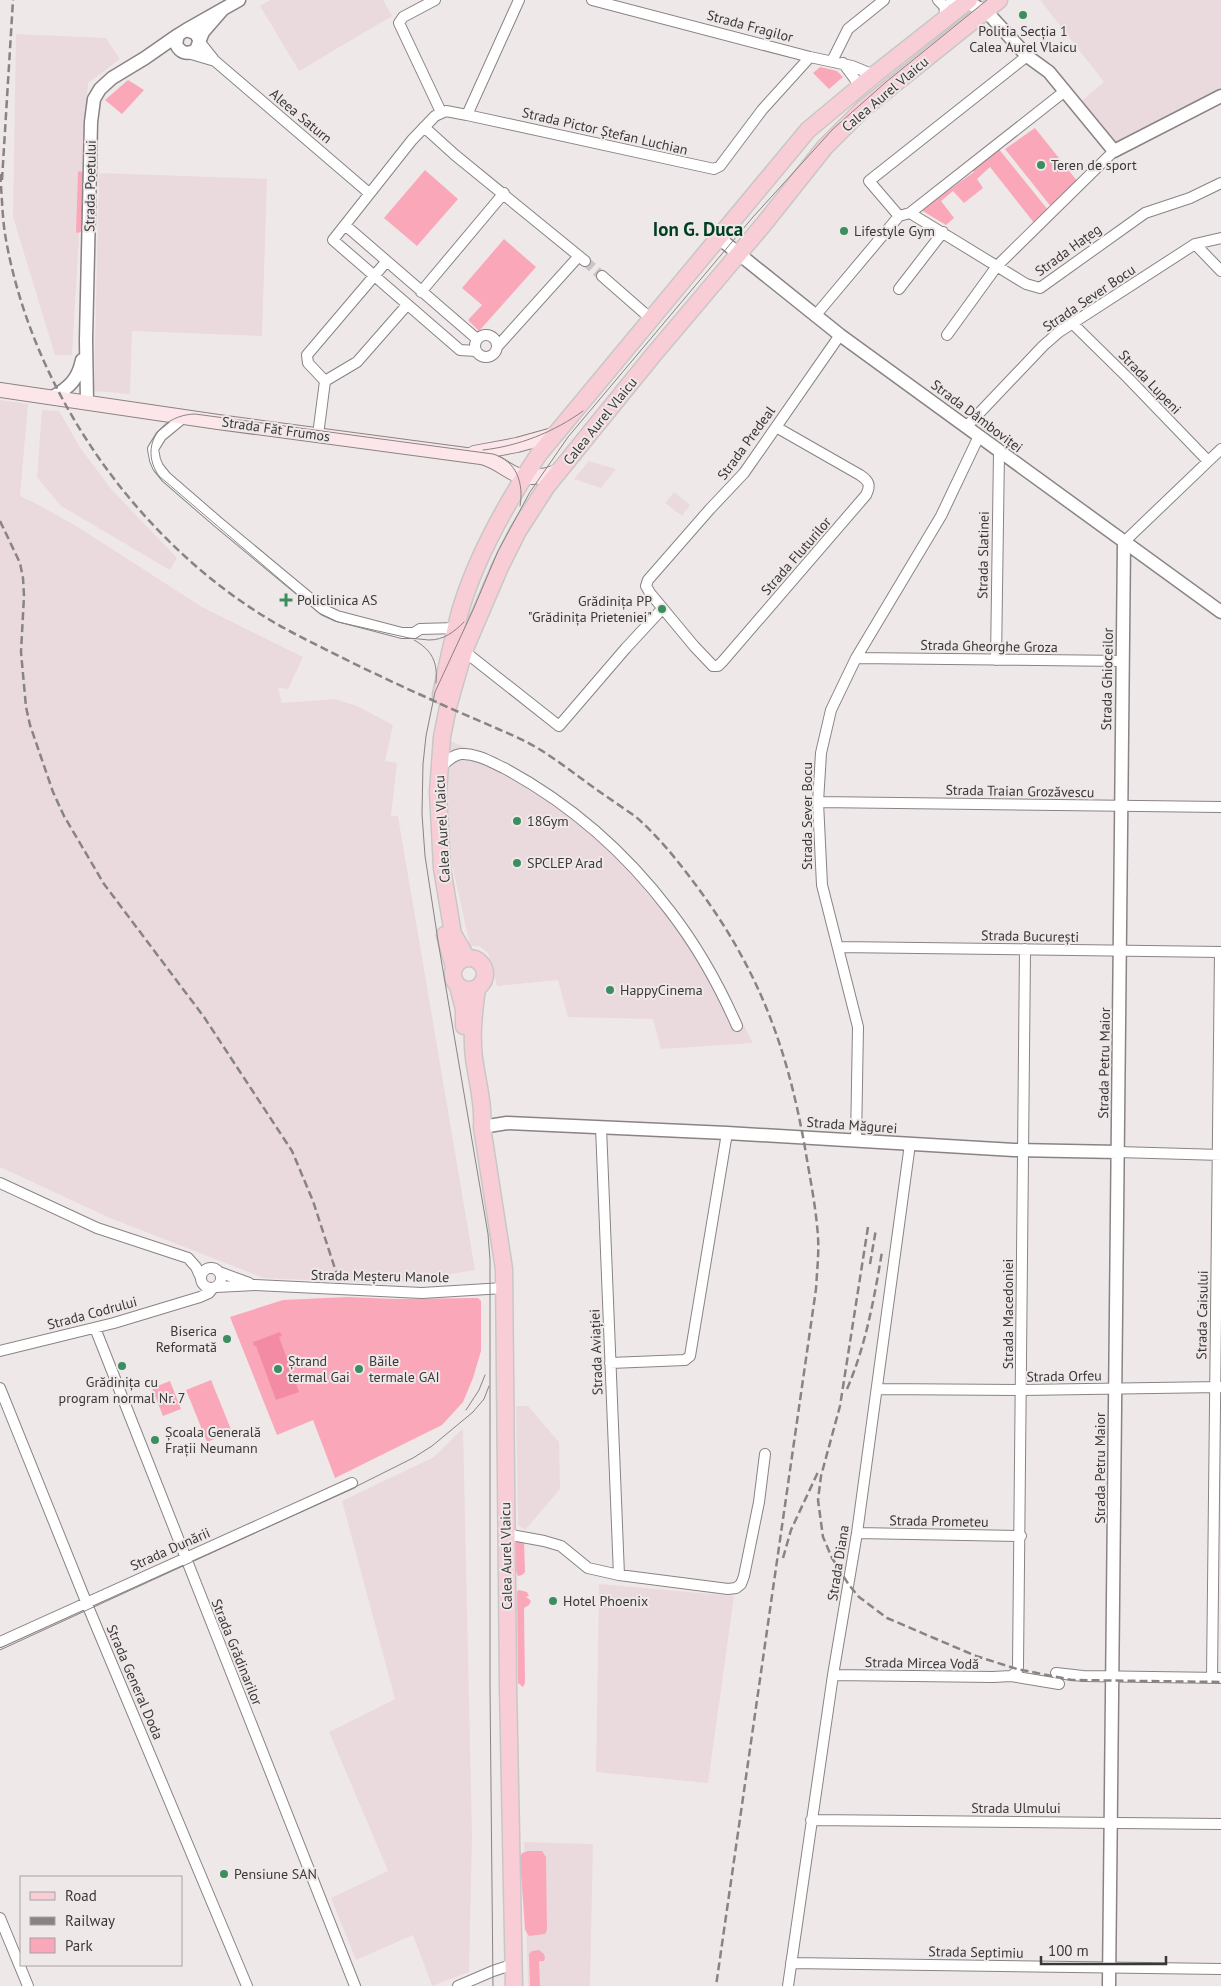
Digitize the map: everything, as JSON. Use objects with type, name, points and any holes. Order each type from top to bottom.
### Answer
[{"type":"main road","name":"Calea Aurel Vlaicu","points":[[482,1127],[476,1121],[466,1072],[463,1046],[464,1009],[458,986],[452,976],[460,962],[448,911],[440,846],[439,769],[442,737],[448,707],[464,651],[508,550],[539,497],[559,471],[825,147],[863,109],[999,0]]},
{"type":"main road","name":"Calea Aurel Vlaicu","points":[[460,962],[440,919],[436,893],[432,856],[430,793],[432,738],[456,628],[480,557],[524,476],[553,435],[808,130],[946,18],[962,1]]},
{"type":"main road","points":[[0,390],[87,402]]},
{"type":"main road","name":"Strada Făt Frumos","points":[[87,402],[466,455],[496,461],[511,472],[524,476]]},
{"type":"main road","name":"Strada Făt Frumos","points":[[466,455],[517,445],[553,435]]},
{"type":"main road","points":[[524,476],[545,475],[559,471]]},
{"type":"main road","name":"Calea Aurel Vlaicu","points":[[460,962],[478,960],[485,970],[485,978],[477,988],[473,1048],[483,1113],[482,1127],[502,1249],[514,1986]]},
{"type":"main road","points":[[458,986],[467,990],[477,988]]},
{"type":"street","name":"Strada Poetului","points":[[87,402],[86,340],[92,108],[96,94],[112,78],[182,32],[239,0]]},
{"type":"street","points":[[435,0],[402,17],[399,23],[441,112],[424,127],[333,240],[460,350],[476,351]]},
{"type":"street","points":[[467,115],[520,0]]},
{"type":"street","name":"Strada Fragilor","points":[[592,0],[810,57],[843,63],[874,75]]},
{"type":"street","points":[[832,61],[848,29],[884,0]]},
{"type":"street","points":[[938,0],[944,6],[946,18]]},
{"type":"street","points":[[962,1],[980,6],[1027,56],[1046,68],[1114,152]]},
{"type":"street","name":"Strada Poetului","points":[[144,58],[196,50],[207,26],[223,9]]},
{"type":"street","points":[[186,53],[180,51],[176,44],[182,32],[195,33],[199,40]]},
{"type":"street","name":"Aleea Saturn","points":[[199,40],[215,61],[369,193]]},
{"type":"street","name":"Aleea Saturn","points":[[186,53],[215,61]]},
{"type":"street","points":[[898,216],[869,181],[1027,56]]},
{"type":"street","name":"Strada Pictor Ștefan Luchian","points":[[441,112],[446,111],[467,115],[714,169],[720,166],[762,110],[810,57]]},
{"type":"street","points":[[843,63],[860,86]]},
{"type":"street","points":[[815,316],[898,216],[910,213],[1065,91]]},
{"type":"street","points":[[947,335],[997,266],[1114,152],[1221,96]]},
{"type":"street","points":[[424,127],[455,155],[582,258],[497,346],[495,353],[489,357],[480,356],[474,345],[482,335],[490,335],[495,340],[497,346]]},
{"type":"street","name":"Strada Hațeg","points":[[910,213],[1032,287],[1043,287],[1145,213],[1190,198],[1221,183]]},
{"type":"street","points":[[421,292],[504,193]]},
{"type":"street","points":[[345,225],[477,339]]},
{"type":"street","points":[[899,289],[943,232]]},
{"type":"street","name":"Strada Dâmboviței","points":[[719,238],[840,335],[1221,612]]},
{"type":"street","name":"Strada Sever Bocu","points":[[967,426],[1043,346],[1072,323],[1194,244],[1221,238]]},
{"type":"street","points":[[1194,244],[1221,271]]},
{"type":"street","points":[[318,435],[324,381],[308,363],[307,355],[386,262]]},
{"type":"street","points":[[602,276],[650,318]]},
{"type":"street","points":[[324,381],[357,362],[407,305]]},
{"type":"street","name":"Strada Lupeni","points":[[1072,323],[1208,461]]},
{"type":"street","name":"Strada Predeal","points":[[646,584],[650,576],[744,473],[840,335]]},
{"type":"street","name":"Strada Poetului","points":[[53,397],[69,388],[77,378],[86,340]]},
{"type":"street","points":[[184,416],[161,436],[153,449],[155,460],[166,477],[324,610],[337,616],[410,634],[417,633],[420,630],[456,628]]},
{"type":"street","name":"Strada Fluturilor","points":[[646,584],[662,609],[711,664],[716,666],[724,661],[866,495],[869,489],[868,480],[776,427]]},
{"type":"street","name":"Strada Sever Bocu","points":[[856,1141],[858,1027],[839,947],[823,893],[818,802],[819,766],[831,710],[856,658],[941,516],[979,436]]},
{"type":"street","points":[[1124,542],[1221,449]]},
{"type":"street","name":"Strada Slatinei","points":[[996,660],[999,452]]},
{"type":"street","name":"Strada Ghioceilor","points":[[1120,951],[1124,542]]},
{"type":"street","points":[[464,651],[559,726],[662,609]]},
{"type":"street","name":"Strada Gheorghe Groza","points":[[856,658],[1123,661]]},
{"type":"street","points":[[442,737],[459,754],[479,757],[531,784],[584,821],[611,846],[653,889],[684,930],[712,974],[738,1026]]},
{"type":"street","points":[[439,769],[459,754]]},
{"type":"street","name":"Strada Traian Grozăvescu","points":[[818,802],[1221,807]]},
{"type":"street","name":"Strada București","points":[[839,947],[1221,952]]},
{"type":"street","name":"Strada Macedoniei","points":[[1011,1676],[1018,1667],[1025,949]]},
{"type":"street","name":"Strada Petru Maior","points":[[1109,1986],[1120,951]]},
{"type":"street","name":"Strada Caisului","points":[[1216,1678],[1221,952]]},
{"type":"street","name":"Strada Măgurei","points":[[482,1127],[507,1123],[1023,1150],[1219,1155]]},
{"type":"street","name":"Strada Aviației","points":[[601,1128],[619,1575]]},
{"type":"street","points":[[610,1364],[685,1360],[690,1356],[726,1133]]},
{"type":"street","name":"Strada Diana","points":[[788,1986],[833,1675],[857,1533],[910,1144]]},
{"type":"street","points":[[0,1183],[97,1228],[200,1261],[215,1270],[255,1285]]},
{"type":"street","points":[[188,1258],[196,1267],[206,1287],[255,1285]]},
{"type":"street","points":[[190,1299],[204,1271],[215,1270]]},
{"type":"street","points":[[215,1270],[220,1281],[215,1287]]},
{"type":"street","name":"Strada Meșteru Manole","points":[[255,1285],[422,1293],[504,1288]]},
{"type":"street","name":"Strada Codrului","points":[[0,1351],[95,1328],[206,1295],[215,1287]]},
{"type":"street","name":"Strada Grădinarilor","points":[[95,1328],[355,1986]]},
{"type":"street","name":"Strada Orfeu","points":[[877,1389],[1021,1390],[1218,1387]]},
{"type":"street","name":"Strada General Doda","points":[[0,1388],[86,1602],[247,1986]]},
{"type":"street","points":[[506,1534],[560,1546],[588,1568],[619,1575],[713,1588],[736,1588],[741,1584],[759,1502],[765,1454]]},
{"type":"street","name":"Strada Dunării","points":[[0,1642],[352,1483]]},
{"type":"street","name":"Strada Prometeu","points":[[857,1533],[1020,1536]]},
{"type":"street","points":[[1056,1673],[1216,1678]]},
{"type":"street","name":"Strada Mircea Vodă","points":[[833,1675],[1011,1676],[1059,1684]]},
{"type":"street","name":"Strada Ulmului","points":[[811,1820],[1221,1824]]},
{"type":"street","points":[[0,1918],[4,1939],[28,1986]]},
{"type":"street","points":[[458,1986],[514,1964]]},
{"type":"street","name":"Strada Septimiu","points":[[791,1964],[1221,1969]]},
{"type":"shaded area","points":[[270,0],[383,0],[392,16],[299,71],[260,6]]},
{"type":"shaded area","points":[[1040,0],[1221,0],[1221,89],[1113,145],[1079,103],[1104,82]]},
{"type":"shaded area","points":[[16,34],[106,38],[120,59],[88,83],[72,355],[55,355],[13,217]]},
{"type":"shaded area","points":[[99,173],[267,179],[262,336],[132,331],[130,394],[94,391]]},
{"type":"shaded area","points":[[0,400],[28,404],[20,496],[78,527],[202,607],[303,657],[288,689],[278,688],[282,703],[335,699],[357,706],[393,725],[385,761],[397,763],[391,816],[398,816],[475,1270],[392,1284],[264,1278],[110,1218],[0,1167]]},
{"type":"shaded area","points":[[42,410],[59,411],[81,449],[112,490],[177,558],[170,570],[61,506],[37,477]]},
{"type":"shaded area","points":[[589,461],[616,469],[601,488],[574,479]]},
{"type":"shaded area","points":[[674,492],[690,505],[682,516],[665,503]]},
{"type":"shaded area","points":[[450,741],[490,757],[634,862],[661,891],[714,966],[753,1043],[661,1049],[653,1019],[568,1017],[558,980],[497,986],[488,953],[479,946],[470,946],[450,855],[447,770]]},
{"type":"shaded area","name":"Ștrand termal Gai","points":[[280,1332],[282,1336],[279,1337],[299,1392],[276,1400],[253,1342]]},
{"type":"shaded area","points":[[516,1406],[528,1406],[559,1442],[560,1489],[525,1530],[518,1525]]},
{"type":"shaded area","points":[[463,1428],[472,1835],[469,1972],[432,1986],[413,1935],[356,1960],[331,1898],[388,1871],[329,1732],[395,1699],[342,1501],[434,1457]]},
{"type":"shaded area","points":[[599,1584],[734,1596],[708,1783],[596,1772]]},
{"type":"shaded area","points":[[524,1842],[593,1844],[590,1986],[528,1986]]},
{"type":"green space","points":[[820,67],[837,71],[843,77],[829,89],[813,73]]},
{"type":"green space","points":[[128,80],[144,90],[122,114],[105,100]]},
{"type":"green space","name":"Teren de sport","points":[[1035,128],[1078,182],[1052,208],[1005,149]]},
{"type":"green space","points":[[998,148],[1048,210],[1035,224],[990,167],[977,179],[983,188],[964,203],[953,191],[941,201],[954,218],[946,225],[921,210],[974,172],[972,169]]},
{"type":"green space","points":[[425,170],[458,199],[417,246],[384,218]]},
{"type":"green space","points":[[78,172],[84,173],[82,231],[78,233],[76,232]]},
{"type":"green space","points":[[504,239],[536,267],[479,331],[468,320],[482,305],[462,288]]},
{"type":"green space","name":"Ștrand termal Gai","points":[[347,1297],[394,1299],[478,1298],[481,1301],[481,1351],[463,1402],[442,1425],[335,1478],[313,1420],[277,1435],[230,1317],[283,1300]]},
{"type":"green space","points":[[211,1380],[232,1432],[207,1442],[186,1390]]},
{"type":"green space","points":[[170,1381],[181,1409],[163,1416],[152,1388]]},
{"type":"green space","points":[[524,1539],[525,1572],[518,1576],[516,1571],[516,1541]]},
{"type":"green space","points":[[517,1591],[527,1592],[529,1596],[525,1597],[531,1601],[524,1608],[525,1683],[523,1687],[518,1683]]},
{"type":"green space","points":[[542,1851],[546,1857],[547,1930],[545,1934],[529,1936],[525,1930],[520,1858],[522,1853]]},
{"type":"green space","points":[[539,1950],[544,1954],[545,1958],[544,1961],[539,1961],[540,1986],[530,1986],[529,1954],[532,1951]]},
{"type":"tunnel","points":[[585,261],[602,276]]},
{"type":"tram line","points":[[493,1986],[490,1687],[490,1260],[488,1234],[425,856],[422,814],[423,764],[426,736],[435,692],[498,551],[530,492],[568,437],[753,217],[833,129],[886,82],[987,0]]},
{"type":"tram line","points":[[483,450],[510,445],[536,437],[572,419],[583,411]]},
{"type":"tram line","points":[[464,622],[448,635],[439,639],[429,640],[409,638],[338,622],[319,613],[159,476],[153,465],[151,454],[152,443],[156,434],[172,420],[195,414],[493,454],[508,462],[517,474],[521,490],[520,506]]},
{"type":"tram line","points":[[414,640],[425,648],[432,657],[436,669],[436,683]]},
{"type":"tram line","points":[[466,1410],[479,1390],[485,1375]]},
{"type":"tram line","points":[[0,1650],[353,1488],[413,1458],[432,1446],[473,1412],[484,1399],[489,1386]]},
{"type":"railway","points":[[2,180],[13,0]]},
{"type":"railway","points":[[0,174],[5,234],[19,295],[41,355],[70,413],[106,468],[147,518],[193,563],[243,603],[297,635],[346,660],[529,743],[636,817],[675,858],[717,915],[736,946],[767,1009],[779,1042],[798,1111],[813,1192],[818,1237],[818,1263],[816,1289],[716,1986]]},
{"type":"railway","points":[[0,521],[20,563],[23,578],[21,652],[26,707],[30,725],[53,792],[64,816],[104,884],[204,1017],[292,1151],[313,1201],[338,1278]]},
{"type":"railway","points":[[868,1227],[840,1406],[821,1476],[818,1500],[823,1537],[832,1558],[849,1585],[859,1597],[887,1618],[976,1656],[1017,1669],[1072,1680],[1221,1682]]},
{"type":"railway","points":[[870,1264],[876,1229]]},
{"type":"railway","points":[[847,1389],[864,1339],[882,1252]]},
{"type":"railway","points":[[783,1558],[791,1530],[818,1472]]},
{"type":"place","name":"Politia Secția 1 Calea Aurel Vlaicu","points":[[1023,15]]},
{"type":"place","name":"Teren de sport","points":[[1041,165]]},
{"type":"place","name":"Lifestyle Gym","points":[[844,231]]},
{"type":"place","name":"Policlinica AS","points":[[286,600]]},
{"type":"place","name":"Grădinița PP \"Grădinița Prieteniei\"","points":[[662,609]]},
{"type":"place","name":"18Gym","points":[[517,821]]},
{"type":"place","name":"SPCLEP Arad","points":[[517,863]]},
{"type":"place","name":"HappyCinema","points":[[610,990]]},
{"type":"place","name":"Biserica Reformată","points":[[227,1339]]},
{"type":"place","name":"Grădinița cu program normal Nr. 7","points":[[122,1366]]},
{"type":"place","name":"Ștrand termal Gai","points":[[278,1369]]},
{"type":"place","name":"Băile termale GAI","points":[[359,1369]]},
{"type":"place","name":"Școala Generală Frații Neumann","points":[[155,1440]]},
{"type":"place","name":"Hotel Phoenix","points":[[553,1601]]},
{"type":"place","name":"Pensiune SAN","points":[[224,1874]]},
{"type":"district","name":"Ion G. Duca","points":[[698,229]]}]
